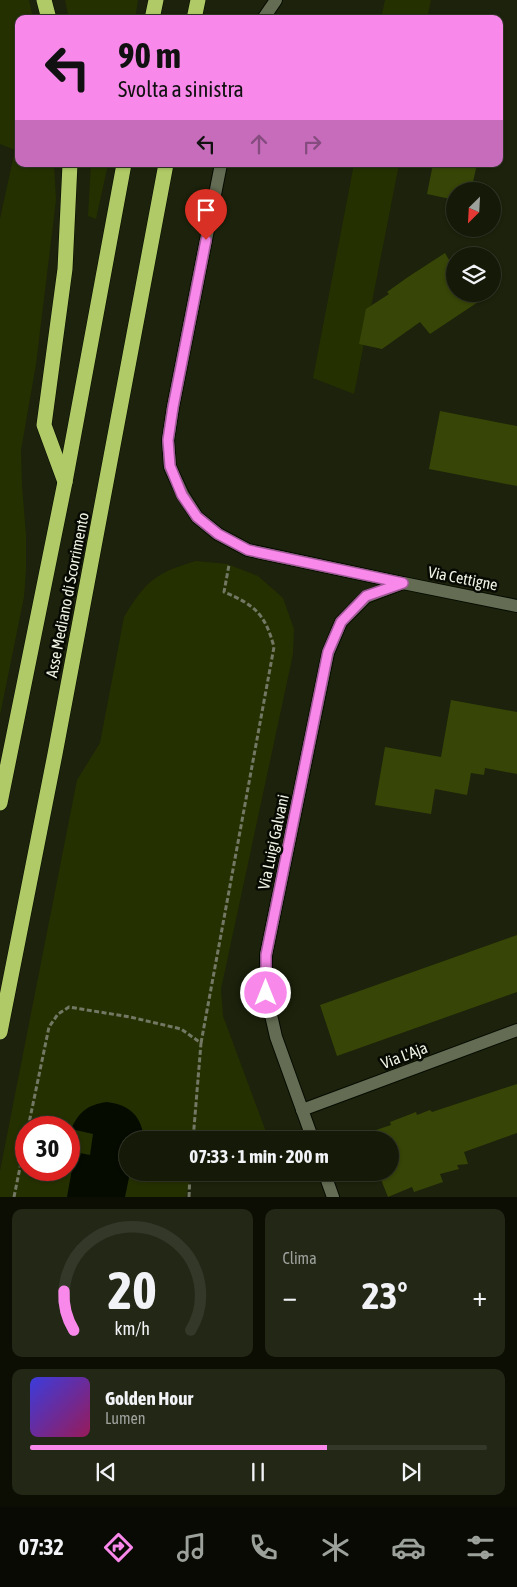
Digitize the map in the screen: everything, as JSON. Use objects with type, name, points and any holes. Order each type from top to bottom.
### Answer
[{"type":"highway","points":[[44,0],[48,15]]},
{"type":"highway","points":[[153,15],[156,0]]},
{"type":"highway","points":[[195,15],[198,0]]},
{"type":"highway","points":[[65,482],[44,425],[65,269],[70,167]]},
{"type":"highway","name":"Asse Mediano di Scorrimento","points":[[0,803],[65,482],[123,167]]},
{"type":"highway","name":"Asse Mediano di Scorrimento","points":[[0,1032],[55,754],[165,167]]},
{"type":"street","points":[[267,15],[276,0]]},
{"type":"street","name":"Via Cettigne","points":[[220,167],[168,440],[170,466],[182,495],[197,517],[218,534],[248,550],[517,606]]},
{"type":"street","name":"Via Luigi Galvani","points":[[310,1131],[276,1037],[266,993],[266,955],[328,652],[341,622],[366,596],[403,583]]},
{"type":"street","name":"Via L'Aja","points":[[302,1110],[517,1030]]},
{"type":"street","points":[[327,1181],[333,1197]]},
{"type":"path","points":[[194,1131],[202,1043],[274,647],[269,629],[263,617],[244,600],[224,592],[234,542]]},
{"type":"path","points":[[31,1116],[49,1028],[58,1014],[69,1007],[130,1017],[181,1029],[202,1043]]},
{"type":"path","points":[[14,1197],[17,1181]]},
{"type":"path","points":[[189,1197],[190,1181]]},
{"type":"green space","points":[[0,0],[29,0],[32,15],[15,15],[15,150],[0,144]]},
{"type":"green space","points":[[65,0],[138,0],[136,15],[68,15]]},
{"type":"green space","points":[[385,0],[431,0],[428,15],[382,15]]},
{"type":"green space","points":[[15,150],[15,167],[54,167],[56,200],[36,364],[21,450],[26,535],[24,597],[0,715],[0,219]]},
{"type":"green space","points":[[91,167],[107,167],[96,219],[88,216]]},
{"type":"green space","points":[[353,167],[398,167],[354,394],[313,378]]},
{"type":"green space","points":[[196,561],[227,564],[258,576],[283,598],[294,629],[293,654],[221,989],[223,1016],[266,1131],[119,1131],[119,1181],[190,1181],[186,1197],[0,1197],[0,1171],[77,780],[100,743],[124,617],[139,595],[153,580],[171,570]]},
{"type":"shaded area","points":[[107,1102],[122,1106],[133,1113],[141,1124],[143,1131],[119,1131],[119,1181],[128,1181],[125,1197],[67,1197],[70,1181],[80,1181],[80,1153],[90,1155],[93,1134],[80,1131],[79,1116],[94,1105]]},
{"type":"building","points":[[432,167],[476,167],[473,182],[446,182],[446,198],[427,194]]},
{"type":"building","points":[[445,253],[446,302],[478,302],[430,334],[420,322],[382,349],[359,344],[366,309],[389,294],[387,292]]},
{"type":"building","points":[[440,411],[517,426],[517,486],[429,469]]},
{"type":"building","points":[[451,700],[517,712],[517,774],[485,768],[484,775],[471,773],[467,795],[435,789],[431,814],[375,805],[385,747],[441,757]]},
{"type":"building","points":[[517,935],[517,992],[337,1056],[320,1005]]},
{"type":"building","points":[[517,1084],[517,1133],[464,1152],[468,1164],[457,1165],[459,1169],[440,1174],[443,1182],[414,1192],[412,1187],[388,1197],[382,1181],[399,1181],[399,1131],[373,1131],[391,1125],[390,1122],[416,1112],[417,1115],[430,1110],[432,1112]]},
{"type":"route","points":[[206,240],[168,440],[170,466],[182,495],[197,517],[218,534],[248,550],[403,583],[366,596],[341,622],[328,652],[266,955],[266,993]]}]
